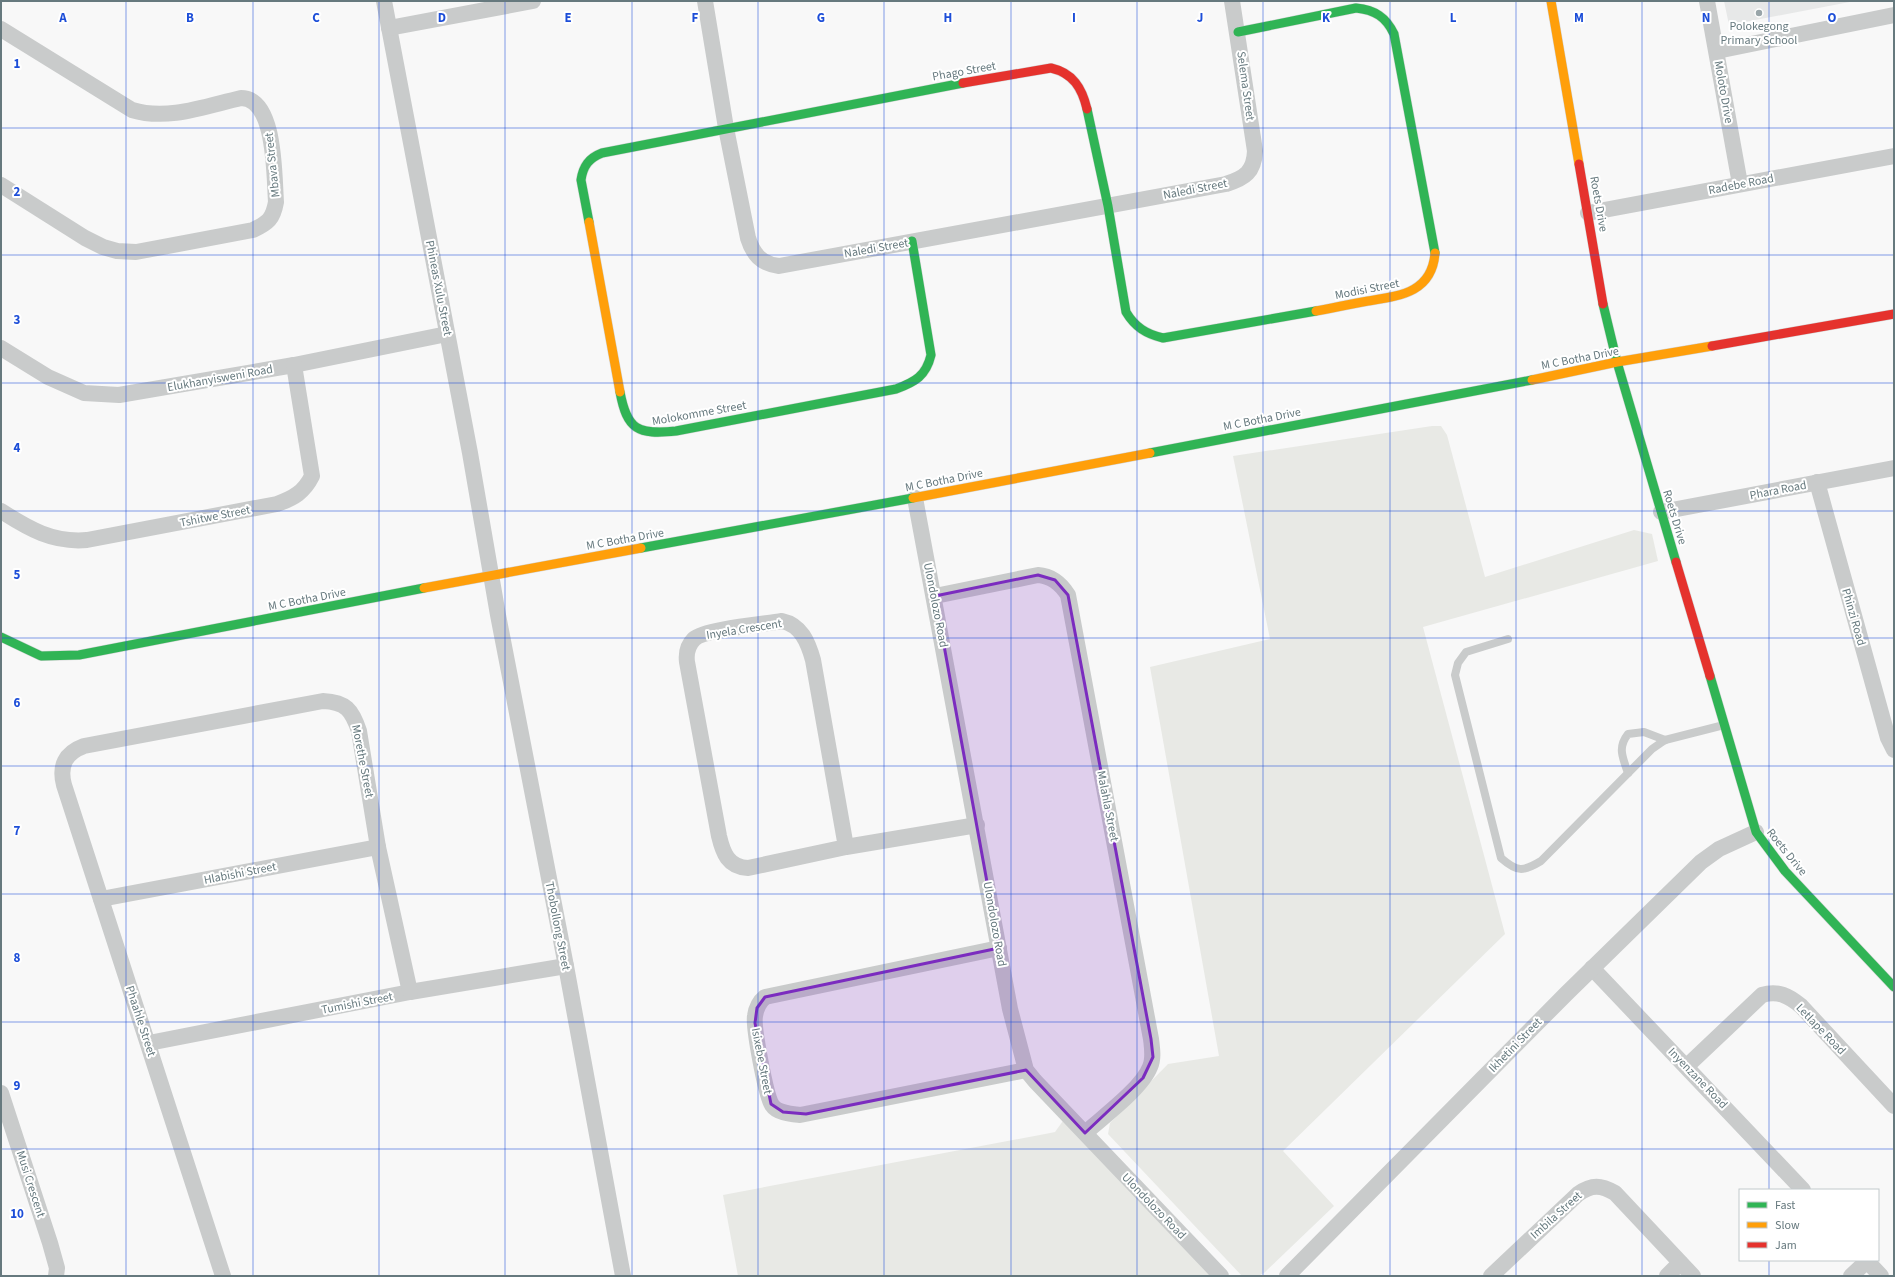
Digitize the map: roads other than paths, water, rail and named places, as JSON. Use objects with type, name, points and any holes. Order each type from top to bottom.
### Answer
[{"type":"street","name":"Phineas Xulu Street","points":[[384,1],[491,576]]},
{"type":"street","points":[[389,28],[533,1]]},
{"type":"street","name":"Naledi Street","points":[[705,1],[726,128],[748,238],[756,255],[766,263],[779,266],[1226,184],[1244,176],[1251,170]]},
{"type":"street","name":"Selema Street","points":[[1232,1],[1238,32],[1255,151],[1255,162],[1251,170]]},
{"type":"street","name":"Roets Drive","points":[[1551,1],[1604,304],[1617,362],[1756,832],[1786,871],[1894,987]]},
{"type":"street","name":"Moloto Drive","points":[[1706,1],[1717,51],[1740,184]]},
{"type":"street","name":"Modisi Street","points":[[1108,206],[1126,312],[1131,322],[1138,329],[1156,337],[1163,338],[1398,296],[1416,290],[1429,277],[1434,267],[1435,252],[1394,34],[1391,26],[1378,12],[1369,9],[1356,8],[1238,32]]},
{"type":"street","points":[[1717,51],[1894,15]]},
{"type":"street","name":"Mbava Street","points":[[1,29],[132,110],[142,113],[153,115],[168,114],[241,98],[252,100],[262,110],[268,125],[276,202],[275,210],[268,223],[253,230],[136,252],[118,251],[103,247],[85,238],[1,185]]},
{"type":"street","name":"Phago Street","points":[[726,128],[1051,68],[1060,70],[1070,76],[1082,93],[1108,206]]},
{"type":"street","name":"Molokomme Street","points":[[726,128],[601,153],[587,162],[582,171],[582,180],[623,409],[631,425],[637,430],[647,434],[676,431],[896,389],[917,380],[924,375],[931,355],[912,241]]},
{"type":"street","name":"Radebe Road","points":[[1588,213],[1894,156]]},
{"type":"street","name":"M C Botha Drive","points":[[1,638],[41,656],[78,655],[1458,395],[1617,362],[1894,314]]},
{"type":"street","name":"Elukhanyisweni Road","points":[[1,348],[54,380],[84,393],[119,395],[294,365],[447,334]]},
{"type":"street","name":"Tshitwe Street","points":[[1,511],[32,530],[47,536],[71,542],[262,507],[289,500],[299,494],[307,486],[312,476],[294,365]]},
{"type":"street","name":"Phara Road","points":[[1661,512],[1894,468]]},
{"type":"street","name":"Phinzi Road","points":[[1817,482],[1888,738],[1894,750]]},
{"type":"street","name":"Ulondolozo Road","points":[[915,498],[935,596],[1010,1009],[1026,1070],[1221,1276]]},
{"type":"street","name":"Malahla Street","points":[[935,596],[1038,575],[1046,575],[1055,580],[1064,588],[1068,595],[1150,1032],[1153,1057],[1150,1067],[1143,1078],[1129,1094],[1085,1133]]},
{"type":"street","name":"Thobollong Street","points":[[491,576],[566,966],[623,1276]]},
{"type":"street","name":"Inyela Crescent","points":[[846,847],[813,660],[804,637],[790,623],[782,621],[712,632],[694,639],[688,648],[687,662],[719,836],[725,855],[734,865],[748,868],[846,847],[977,825]]},
{"type":"street","name":"Morethe Street","points":[[62,765],[70,754],[84,746],[323,701],[335,702],[349,710],[354,717],[359,731],[378,847],[410,992]]},
{"type":"street","name":"Phaahle Street","points":[[62,765],[61,774],[64,785],[149,1043],[223,1276]]},
{"type":"street","name":"Ikhetini Street","points":[[1287,1276],[1592,968],[1701,862],[1719,848],[1756,832]]},
{"type":"street","name":"Hlabishi Street","points":[[101,899],[378,847]]},
{"type":"street","name":"Isixebe Street","points":[[999,948],[764,997],[757,1008],[755,1023],[768,1095],[775,1108],[787,1113],[800,1115],[1026,1070]]},
{"type":"street","name":"Tumishi Street","points":[[149,1043],[410,992],[566,966]]},
{"type":"street","name":"Inyenzane Road","points":[[1592,968],[1687,1066],[1802,1189]]},
{"type":"street","name":"Letlape Road","points":[[1687,1066],[1762,996],[1771,993],[1779,993],[1787,996],[1800,1006],[1894,1106]]},
{"type":"street","name":"Musi Crescent","points":[[1,1093],[50,1243],[57,1268],[56,1276]]},
{"type":"street","name":"Imbila Street","points":[[1491,1276],[1578,1194],[1588,1187],[1597,1186],[1604,1187],[1615,1193],[1693,1276]]},
{"type":"street","points":[[1850,1276],[1865,1261]]},
{"type":"street","points":[[1867,1261],[1881,1276]]},
{"type":"street","points":[[1667,1276],[1680,1263]]},
{"type":"lane","points":[[1508,639],[1466,652],[1458,663],[1455,675],[1501,858],[1511,867],[1527,869],[1541,861],[1652,749],[1665,740],[1724,724]]},
{"type":"lane","points":[[1628,773],[1620,750],[1622,741],[1628,734],[1644,732],[1665,740]]},
{"type":"place","name":"Polokegong Primary School","points":[[1759,13]]}]
